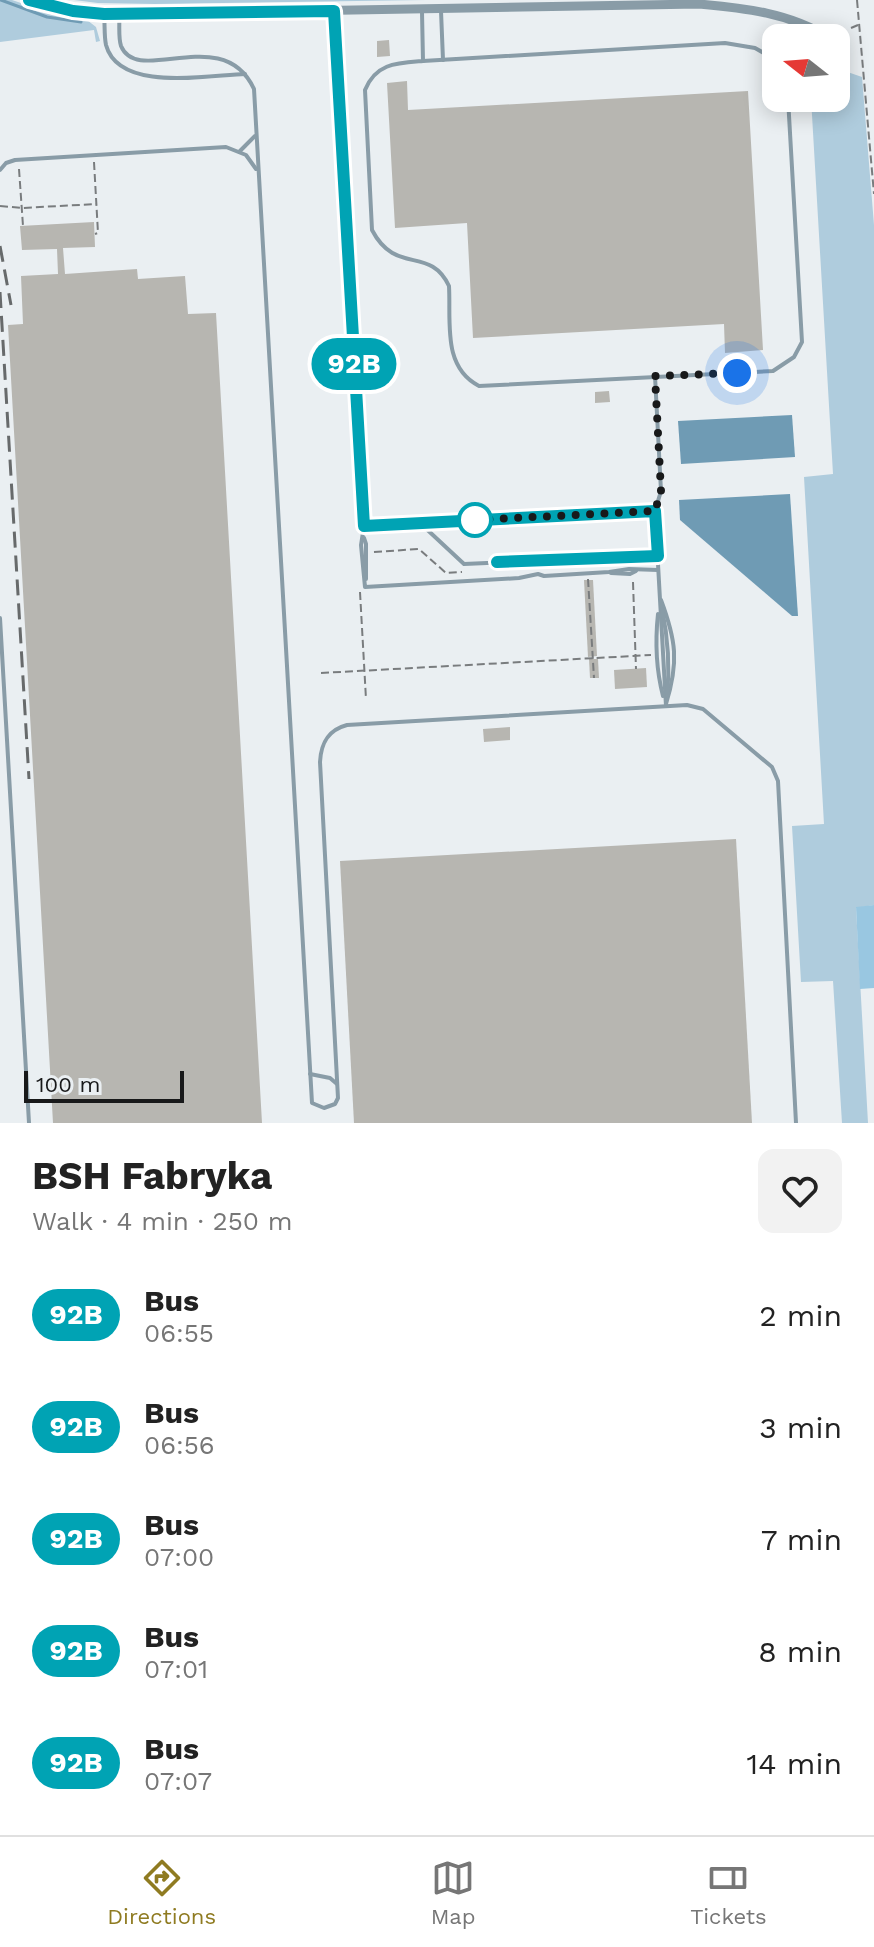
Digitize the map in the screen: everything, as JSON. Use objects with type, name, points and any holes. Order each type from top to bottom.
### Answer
[{"type":"street","points":[[29,0],[73,11],[104,14],[678,4],[720,6],[788,18],[800,24]]},
{"type":"lane","points":[[422,9],[423,61]]},
{"type":"lane","points":[[441,9],[443,60]]},
{"type":"lane","points":[[334,11],[365,587],[519,578],[524,575],[609,572],[617,575],[658,570]]},
{"type":"lane","points":[[104,14],[108,50],[121,65],[137,74],[157,78],[245,74]]},
{"type":"lane","points":[[119,14],[122,46],[132,58],[148,61],[215,58],[233,63],[245,74],[254,89],[312,1103],[324,1108],[335,1104],[338,1098],[320,762],[321,751],[330,733],[347,725],[687,705],[703,709],[776,773],[796,1123]]},
{"type":"lane","points":[[762,52],[725,43],[423,61],[386,66],[374,74],[365,90],[372,230],[378,242],[392,255],[428,263],[446,278],[452,353],[458,370],[472,382],[486,387],[773,371],[787,364],[802,342],[789,112]]},
{"type":"lane","points":[[240,151],[254,140],[256,132]]},
{"type":"lane","points":[[0,170],[6,163],[19,159],[226,147],[240,151],[252,160],[258,175]]},
{"type":"lane","points":[[655,376],[661,491],[655,511],[666,706]]},
{"type":"lane","points":[[364,526],[655,511]]},
{"type":"lane","points":[[420,523],[464,564],[658,556]]},
{"type":"lane","points":[[660,597],[656,633],[658,676],[666,706]]},
{"type":"lane","points":[[660,597],[673,632],[675,675],[666,706]]},
{"type":"lane","points":[[0,618],[29,1123]]},
{"type":"lane","points":[[310,1074],[330,1078],[337,1084]]},
{"type":"path","points":[[857,0],[874,194]]},
{"type":"path","points":[[851,28],[859,24]]},
{"type":"path","points":[[94,155],[98,233],[95,234]]},
{"type":"path","points":[[19,159],[23,226]]},
{"type":"path","points":[[0,206],[22,208],[97,204]]},
{"type":"path","points":[[588,574],[594,678]]},
{"type":"path","points":[[321,673],[657,655]]},
{"type":"shaded area","points":[[0,0],[12,0],[87,20],[96,27],[100,41],[96,42],[94,30],[0,42]]},
{"type":"shaded area","points":[[74,0],[426,0],[155,4]]},
{"type":"shaded area","points":[[850,73],[862,77],[874,225],[874,905],[856,908],[868,1123],[842,1123],[833,981],[801,982],[792,826],[824,824],[804,477],[833,474],[812,112],[850,112]]},
{"type":"shaded area","points":[[792,415],[795,457],[681,464],[678,421]]},
{"type":"shaded area","points":[[790,494],[798,616],[792,616],[680,520],[679,500]]},
{"type":"shaded area","points":[[874,905],[874,988],[860,989],[856,907]]},
{"type":"building","points":[[389,40],[390,56],[377,57],[377,41]]},
{"type":"building","points":[[407,81],[408,110],[748,91],[763,350],[725,353],[724,324],[473,338],[467,223],[395,228],[387,83]]},
{"type":"building","points":[[94,222],[95,247],[63,248],[65,274],[137,269],[138,279],[185,276],[188,314],[216,313],[262,1123],[53,1123],[8,325],[23,324],[21,276],[58,274],[57,249],[22,250],[20,226]]},
{"type":"building","points":[[609,391],[610,402],[595,403],[595,392]]},
{"type":"building","points":[[584,580],[593,580],[597,656],[588,657]]},
{"type":"building","points":[[589,659],[598,659],[599,678],[590,678]]},
{"type":"building","points":[[646,668],[647,687],[615,689],[614,670]]},
{"type":"building","points":[[510,727],[510,740],[484,742],[483,729]]},
{"type":"building","points":[[736,839],[752,1123],[354,1123],[340,861]]},
{"type":"waterway","points":[[1,0],[47,17],[81,22]]},
{"type":"railway","points":[[0,246],[11,305]]},
{"type":"railway","points":[[0,292],[29,779]]},
{"type":"bus line","name":"92B","points":[[29,0],[73,11],[104,14],[334,11],[364,526],[655,511],[658,556],[497,562]]},
{"type":"route","points":[[475,520],[655,511],[661,491],[655,376],[737,373]]}]
